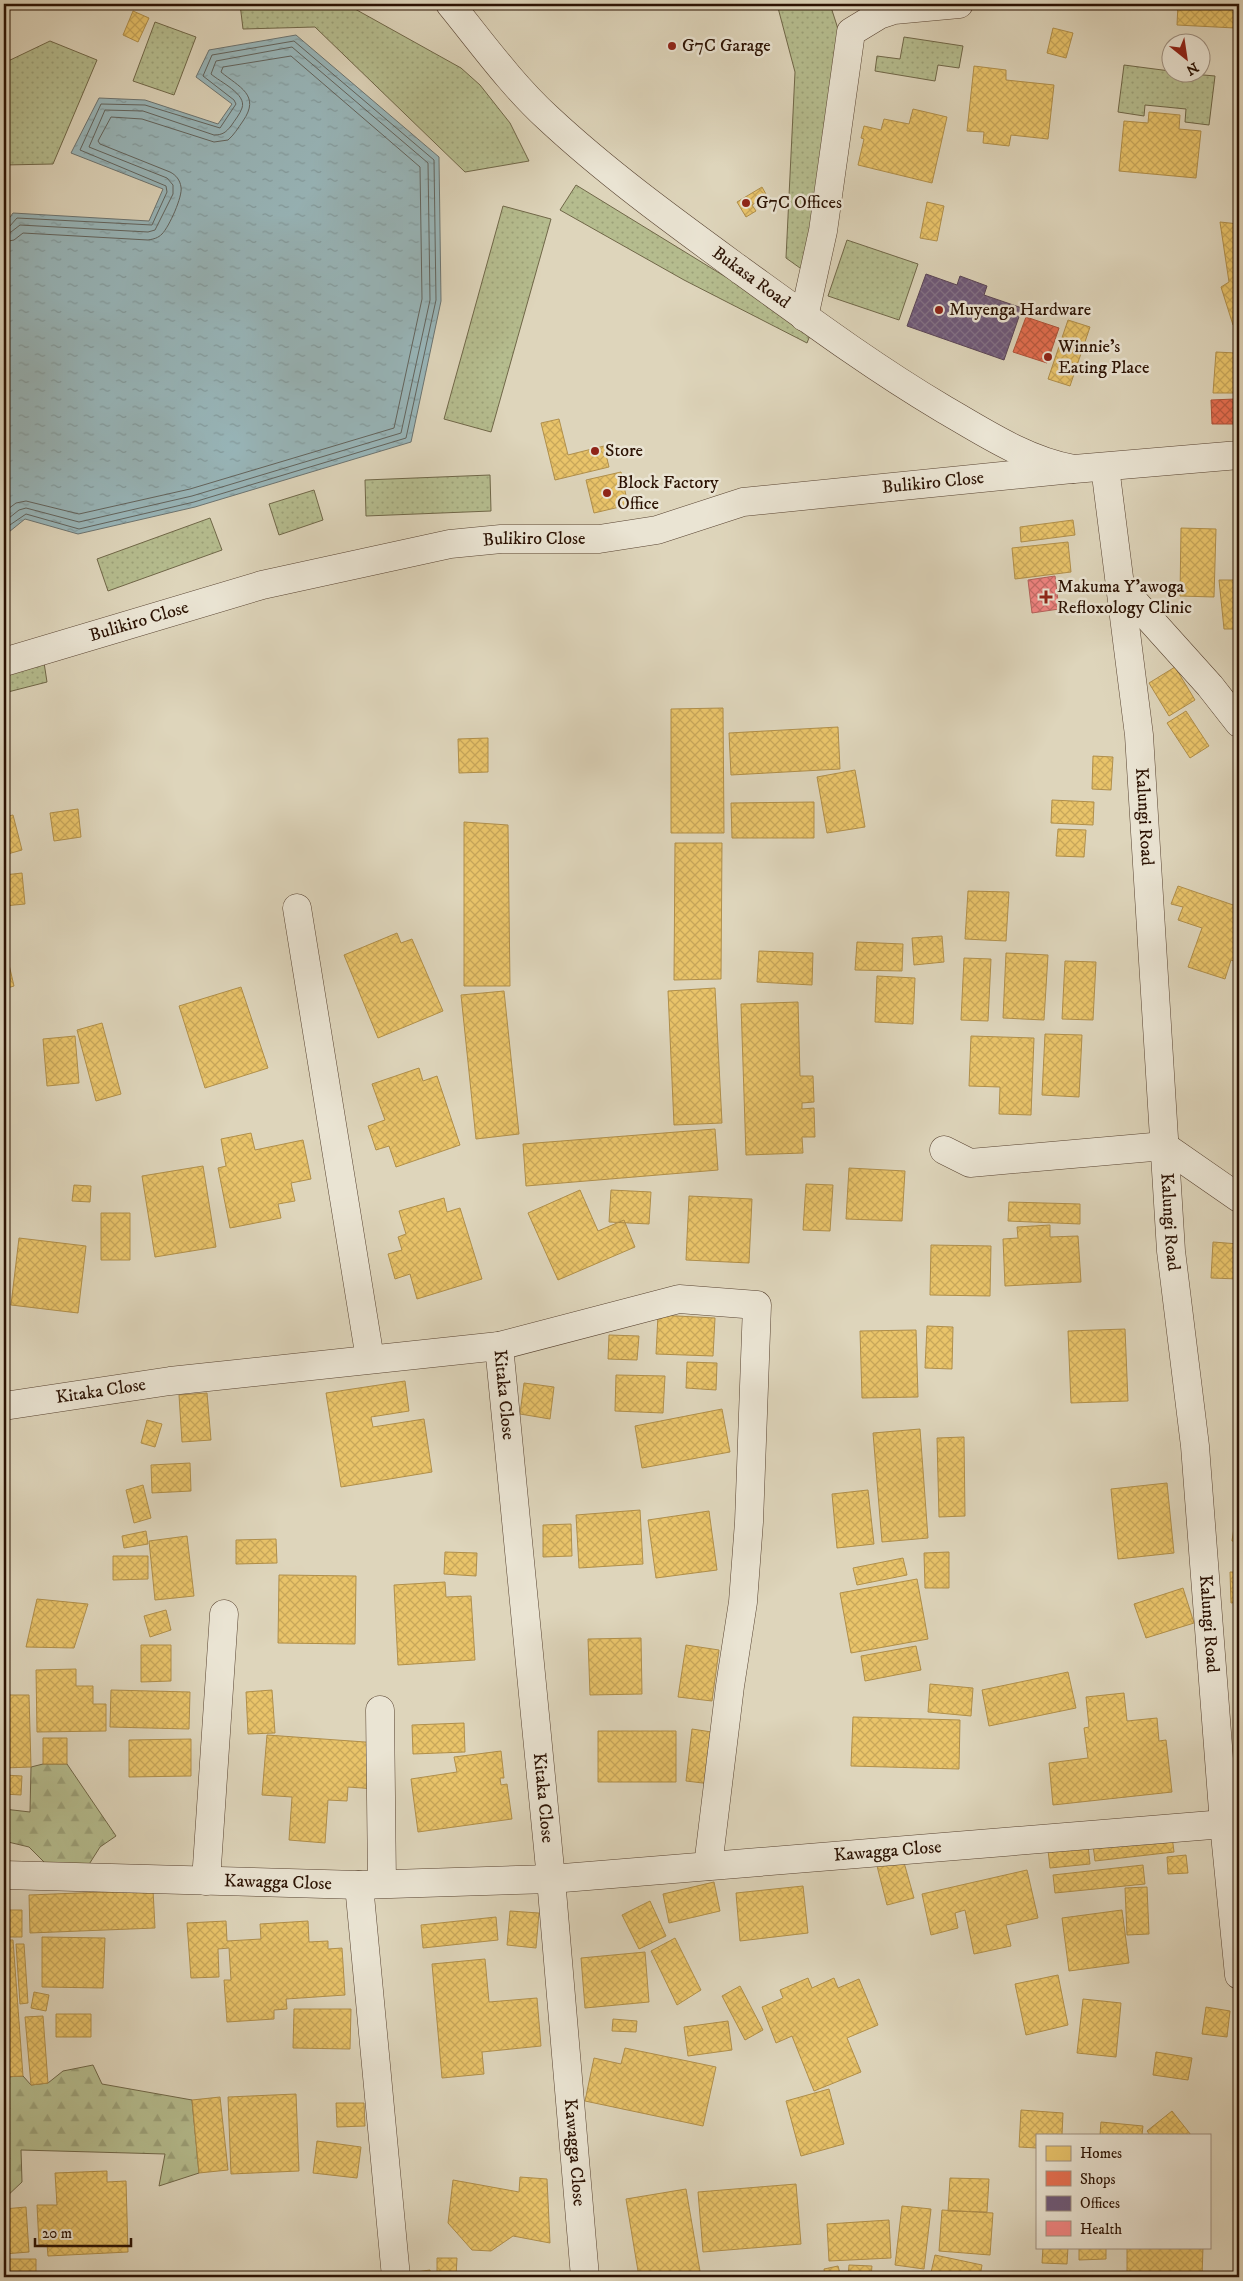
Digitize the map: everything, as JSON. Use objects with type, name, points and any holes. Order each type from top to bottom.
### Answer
[{"type":"street","name":"Bukasa Road","points":[[450,4],[534,104],[601,166],[804,317],[895,380],[975,428],[1053,465],[1074,469],[1239,455]]},
{"type":"street","points":[[804,317],[823,231],[851,32],[879,15],[894,10],[959,4]]},
{"type":"street","name":"Kalungi Road","points":[[1105,467],[1139,735],[1171,1251],[1195,1446],[1232,1832],[1239,1975]]},
{"type":"street","name":"Bulikiro Close","points":[[4,662],[262,585],[450,544],[501,539],[599,539],[657,530],[743,502],[1074,469]]},
{"type":"street","points":[[1121,587],[1210,686],[1239,723]]},
{"type":"street","points":[[296,908],[370,1360]]},
{"type":"street","points":[[944,1150],[970,1163],[1164,1146],[1239,1198]]},
{"type":"street","points":[[498,1346],[679,1299],[757,1305],[750,1512],[744,1602],[730,1686],[708,1866]]},
{"type":"street","name":"Kitaka Close","points":[[4,1406],[170,1381],[498,1346],[551,1879]]},
{"type":"street","points":[[206,1881],[224,1614]]},
{"type":"street","points":[[380,1710],[371,1884],[396,2277]]},
{"type":"street","name":"Kawagga Close","points":[[4,1875],[371,1884],[551,1879],[708,1866],[1232,1832]]},
{"type":"street","name":"Kawagga Close","points":[[551,1879],[585,2277]]},
{"type":"green space","points":[[240,4],[346,4],[461,68],[480,85],[510,123],[529,161],[465,172],[315,27],[243,29]]},
{"type":"green space","points":[[777,4],[830,4],[839,32],[807,273],[786,258],[795,72]]},
{"type":"green space","points":[[155,22],[196,37],[174,95],[133,81]]},
{"type":"green space","points":[[904,37],[963,46],[959,68],[938,65],[935,81],[875,71],[877,56],[900,59]]},
{"type":"green space","points":[[50,41],[97,60],[53,164],[4,165],[4,63]]},
{"type":"green space","points":[[1124,65],[1160,70],[1160,82],[1210,82],[1210,76],[1215,76],[1209,125],[1185,122],[1186,109],[1145,105],[1144,116],[1118,112]]},
{"type":"green space","points":[[576,185],[812,330],[807,343],[684,280],[560,210]]},
{"type":"green space","points":[[503,206],[551,219],[491,432],[444,419]]},
{"type":"green space","points":[[847,240],[918,264],[899,320],[828,296]]},
{"type":"green space","points":[[490,475],[491,511],[366,516],[365,480]]},
{"type":"green space","points":[[314,490],[323,520],[279,535],[269,504]]},
{"type":"green space","points":[[210,518],[222,550],[108,591],[97,559]]},
{"type":"green space","points":[[43,656],[47,682],[4,693],[4,672]]},
{"type":"green space","points":[[43,1764],[67,1764],[116,1836],[100,1847],[81,1877],[58,1876],[29,1847],[4,1841],[4,1809],[30,1812],[31,1767]]},
{"type":"green space","points":[[93,2065],[102,2084],[192,2100],[199,2173],[159,2186],[165,2154],[21,2150],[22,2182],[4,2199],[4,2077],[23,2076],[31,2085],[48,2083],[63,2071]]},
{"type":"water","points":[[296,35],[439,157],[441,301],[411,442],[195,507],[78,534],[25,519],[4,536],[4,225],[13,213],[149,221],[163,189],[71,153],[99,98],[145,100],[218,124],[232,104],[196,77],[209,50]]},
{"type":"building: Homes","points":[[1178,4],[1236,4],[1235,28],[1177,25]]},
{"type":"building: Homes","points":[[133,11],[149,18],[138,42],[123,35]]},
{"type":"building: Homes","points":[[1053,28],[1073,33],[1066,58],[1047,53]]},
{"type":"building: Homes","points":[[974,66],[1006,70],[1006,80],[1054,85],[1048,139],[1011,135],[1009,146],[983,143],[984,132],[967,131]]},
{"type":"building: Homes","points":[[913,109],[947,117],[932,183],[858,165],[864,139],[861,138],[864,126],[881,130],[884,119],[909,124]]},
{"type":"building: Homes","points":[[1149,112],[1180,115],[1179,129],[1201,131],[1196,178],[1119,171],[1124,121],[1148,123]]},
{"type":"building: Homes","name":"G7C Offices","points":[[762,187],[767,196],[752,205],[756,211],[746,217],[737,202]]},
{"type":"building: Homes","points":[[927,202],[944,206],[937,241],[920,238]]},
{"type":"building: Homes","points":[[1220,222],[1239,224],[1239,324],[1233,325],[1221,287],[1229,282]]},
{"type":"building: Homes","points":[[1068,320],[1090,327],[1070,386],[1048,379]]},
{"type":"building: Homes","points":[[1216,352],[1236,353],[1234,393],[1213,393]]},
{"type":"building: Homes","name":"Store","points":[[559,419],[568,455],[604,446],[609,467],[555,480],[541,423]]},
{"type":"building: Homes","name":"Block Factory Office","points":[[621,472],[628,505],[594,513],[586,480]]},
{"type":"building: Homes","points":[[1073,520],[1075,535],[1021,542],[1020,527]]},
{"type":"building: Homes","points":[[1181,528],[1216,529],[1214,597],[1180,596]]},
{"type":"building: Homes","points":[[1068,542],[1071,572],[1015,579],[1012,548]]},
{"type":"building: Homes","points":[[1219,580],[1239,580],[1239,629],[1224,629]]},
{"type":"building: Homes","points":[[1175,667],[1195,700],[1169,716],[1149,683]]},
{"type":"building: Homes","points":[[723,708],[724,833],[671,833],[671,709]]},
{"type":"building: Homes","points":[[1186,711],[1209,746],[1190,758],[1167,723]]},
{"type":"building: Homes","points":[[838,727],[840,769],[731,775],[729,733]]},
{"type":"building: Homes","points":[[488,738],[488,772],[459,773],[458,739]]},
{"type":"building: Homes","points":[[1093,756],[1113,757],[1111,790],[1092,789]]},
{"type":"building: Homes","points":[[855,770],[865,827],[827,833],[817,777]]},
{"type":"building: Homes","points":[[1052,800],[1094,802],[1093,825],[1051,823]]},
{"type":"building: Homes","points":[[814,802],[814,838],[732,838],[731,803]]},
{"type":"building: Homes","points":[[78,809],[81,837],[54,841],[50,813]]},
{"type":"building: Homes","points":[[13,815],[22,850],[4,855],[4,817]]},
{"type":"building: Homes","points":[[464,822],[508,825],[510,986],[464,986]]},
{"type":"building: Homes","points":[[1058,829],[1086,830],[1084,857],[1056,856]]},
{"type":"building: Homes","points":[[675,843],[722,843],[721,979],[674,980]]},
{"type":"building: Homes","points":[[22,873],[25,904],[4,906],[4,875]]},
{"type":"building: Homes","points":[[1178,886],[1239,907],[1239,963],[1231,960],[1225,979],[1188,967],[1202,928],[1178,920],[1183,907],[1171,904]]},
{"type":"building: Homes","points":[[968,891],[1009,892],[1006,941],[965,939]]},
{"type":"building: Homes","points":[[397,933],[401,943],[412,939],[443,1011],[378,1038],[344,955]]},
{"type":"building: Homes","points":[[942,936],[944,962],[914,965],[912,938]]},
{"type":"building: Homes","points":[[857,942],[903,944],[902,971],[855,970]]},
{"type":"building: Homes","points":[[4,943],[14,986],[4,989]]},
{"type":"building: Homes","points":[[759,951],[813,953],[812,985],[757,982]]},
{"type":"building: Homes","points":[[1006,953],[1048,955],[1044,1020],[1003,1018]]},
{"type":"building: Homes","points":[[964,958],[991,959],[988,1021],[961,1020]]},
{"type":"building: Homes","points":[[1065,961],[1096,962],[1093,1020],[1062,1019]]},
{"type":"building: Homes","points":[[877,976],[915,978],[913,1024],[875,1022]]},
{"type":"building: Homes","points":[[241,987],[268,1068],[205,1088],[179,1006]]},
{"type":"building: Homes","points":[[715,988],[722,1123],[674,1125],[668,991]]},
{"type":"building: Homes","points":[[504,991],[519,1134],[476,1139],[461,995]]},
{"type":"building: Homes","points":[[798,1002],[800,1076],[813,1076],[814,1102],[802,1103],[802,1109],[814,1108],[815,1137],[802,1137],[803,1153],[746,1155],[741,1004]]},
{"type":"building: Homes","points":[[102,1023],[121,1094],[96,1101],[77,1030]]},
{"type":"building: Homes","points":[[1045,1034],[1082,1035],[1079,1097],[1042,1095]]},
{"type":"building: Homes","points":[[75,1036],[79,1083],[47,1086],[43,1039]]},
{"type":"building: Homes","points":[[971,1036],[1034,1038],[1031,1115],[999,1114],[1000,1087],[969,1086]]},
{"type":"building: Homes","points":[[419,1068],[423,1081],[437,1076],[460,1145],[396,1167],[389,1146],[376,1150],[368,1126],[385,1120],[372,1084]]},
{"type":"building: Homes","points":[[715,1129],[718,1170],[526,1186],[523,1144]]},
{"type":"building: Homes","points":[[251,1133],[255,1150],[303,1140],[311,1179],[291,1183],[295,1201],[278,1204],[281,1218],[230,1228],[218,1168],[226,1166],[221,1139]]},
{"type":"building: Homes","points":[[203,1166],[216,1247],[155,1257],[142,1176]]},
{"type":"building: Homes","points":[[849,1168],[905,1171],[902,1221],[846,1219]]},
{"type":"building: Homes","points":[[806,1184],[833,1185],[830,1231],[803,1230]]},
{"type":"building: Homes","points":[[74,1185],[91,1186],[90,1202],[72,1201]]},
{"type":"building: Homes","points":[[580,1190],[598,1231],[624,1220],[635,1247],[558,1280],[528,1213]]},
{"type":"building: Homes","points":[[611,1190],[651,1192],[649,1224],[609,1222]]},
{"type":"building: Homes","points":[[689,1196],[752,1199],[749,1263],[686,1260]]},
{"type":"building: Homes","points":[[444,1198],[447,1212],[460,1208],[482,1279],[417,1299],[410,1274],[395,1279],[388,1254],[402,1250],[398,1237],[406,1234],[399,1211]]},
{"type":"building: Homes","points":[[1009,1202],[1080,1204],[1080,1224],[1008,1221]]},
{"type":"building: Homes","points":[[101,1213],[130,1213],[130,1260],[101,1260]]},
{"type":"building: Homes","points":[[1050,1225],[1050,1237],[1078,1236],[1081,1282],[1005,1286],[1003,1239],[1018,1238],[1017,1227]]},
{"type":"building: Homes","points":[[19,1238],[86,1246],[78,1313],[11,1305]]},
{"type":"building: Homes","points":[[1213,1242],[1239,1244],[1239,1279],[1211,1278]]},
{"type":"building: Homes","points":[[931,1245],[991,1246],[990,1296],[930,1295]]},
{"type":"building: Homes","points":[[658,1315],[715,1318],[713,1356],[656,1354]]},
{"type":"building: Homes","points":[[927,1326],[953,1327],[952,1369],[925,1368]]},
{"type":"building: Homes","points":[[1125,1329],[1128,1401],[1071,1403],[1068,1331]]},
{"type":"building: Homes","points":[[916,1330],[918,1397],[862,1398],[860,1331]]},
{"type":"building: Homes","points":[[609,1335],[639,1336],[637,1360],[608,1359]]},
{"type":"building: Homes","points":[[687,1362],[717,1363],[716,1390],[686,1388]]},
{"type":"building: Homes","points":[[616,1375],[665,1376],[663,1413],[615,1411]]},
{"type":"building: Homes","points":[[405,1381],[409,1411],[371,1417],[373,1427],[424,1419],[432,1472],[341,1487],[326,1393]]},
{"type":"building: Homes","points":[[524,1383],[554,1387],[550,1419],[520,1414]]},
{"type":"building: Homes","points":[[207,1393],[211,1440],[182,1442],[179,1395]]},
{"type":"building: Homes","points":[[722,1409],[730,1452],[642,1468],[635,1426]]},
{"type":"building: Homes","points":[[147,1420],[162,1424],[155,1447],[141,1443]]},
{"type":"building: Homes","points":[[920,1429],[928,1538],[882,1542],[873,1433]]},
{"type":"building: Homes","points":[[964,1437],[965,1516],[939,1517],[937,1438]]},
{"type":"building: Homes","points":[[190,1463],[191,1491],[152,1493],[151,1465]]},
{"type":"building: Homes","points":[[1167,1483],[1174,1553],[1118,1559],[1111,1489]]},
{"type":"building: Homes","points":[[143,1485],[151,1518],[134,1523],[126,1490]]},
{"type":"building: Homes","points":[[868,1490],[874,1544],[837,1548],[832,1494]]},
{"type":"building: Homes","points":[[640,1510],[643,1564],[579,1568],[576,1515]]},
{"type":"building: Homes","points":[[709,1511],[717,1570],[656,1578],[648,1520]]},
{"type":"building: Homes","points":[[1236,1515],[1239,1516],[1239,1542],[1232,1541]]},
{"type":"building: Homes","points":[[571,1524],[572,1556],[543,1557],[543,1525]]},
{"type":"building: Homes","points":[[146,1531],[148,1544],[124,1548],[122,1536]]},
{"type":"building: Homes","points":[[187,1536],[194,1596],[155,1600],[149,1541]]},
{"type":"building: Homes","points":[[276,1539],[277,1563],[236,1564],[236,1540]]},
{"type":"building: Homes","points":[[445,1552],[477,1553],[476,1576],[444,1574]]},
{"type":"building: Homes","points":[[949,1552],[949,1588],[925,1588],[924,1553]]},
{"type":"building: Homes","points":[[113,1556],[148,1556],[148,1579],[113,1580]]},
{"type":"building: Homes","points":[[903,1558],[907,1575],[857,1585],[853,1568]]},
{"type":"building: Homes","points":[[1230,1572],[1239,1572],[1239,1602],[1231,1603]]},
{"type":"building: Homes","points":[[279,1575],[356,1576],[355,1644],[278,1643]]},
{"type":"building: Homes","points":[[917,1579],[928,1639],[851,1653],[840,1593]]},
{"type":"building: Homes","points":[[445,1582],[446,1597],[471,1596],[475,1660],[398,1665],[394,1585]]},
{"type":"building: Homes","points":[[1183,1588],[1194,1623],[1146,1638],[1134,1604]]},
{"type":"building: Homes","points":[[37,1599],[88,1604],[74,1648],[26,1647]]},
{"type":"building: Homes","points":[[166,1610],[171,1630],[150,1637],[144,1616]]},
{"type":"building: Homes","points":[[641,1638],[642,1694],[590,1695],[588,1639]]},
{"type":"building: Homes","points":[[141,1645],[171,1645],[171,1681],[141,1682]]},
{"type":"building: Homes","points":[[686,1645],[719,1650],[712,1701],[678,1697]]},
{"type":"building: Homes","points":[[916,1646],[921,1670],[865,1681],[861,1656]]},
{"type":"building: Homes","points":[[76,1669],[76,1686],[93,1686],[93,1704],[106,1704],[106,1731],[37,1732],[36,1670]]},
{"type":"building: Homes","points":[[1068,1672],[1076,1708],[989,1726],[982,1690]]},
{"type":"building: Homes","points":[[930,1684],[973,1688],[971,1716],[928,1712]]},
{"type":"building: Homes","points":[[111,1690],[190,1692],[189,1729],[110,1727]]},
{"type":"building: Homes","points":[[272,1690],[275,1733],[248,1734],[246,1692]]},
{"type":"building: Homes","points":[[1124,1693],[1127,1721],[1157,1718],[1159,1741],[1166,1740],[1172,1792],[1053,1805],[1049,1763],[1088,1758],[1084,1728],[1089,1727],[1086,1697]]},
{"type":"building: Homes","points":[[4,1695],[29,1695],[31,1767],[4,1768]]},
{"type":"building: Homes","points":[[853,1717],[960,1720],[959,1769],[851,1766]]},
{"type":"building: Homes","points":[[464,1723],[465,1752],[413,1754],[412,1725]]},
{"type":"building: Homes","points":[[692,1729],[718,1733],[711,1784],[686,1781]]},
{"type":"building: Homes","points":[[598,1731],[676,1731],[676,1782],[598,1782]]},
{"type":"building: Homes","points":[[267,1735],[379,1743],[376,1789],[348,1787],[347,1801],[328,1800],[325,1843],[289,1840],[292,1797],[262,1795]]},
{"type":"building: Homes","points":[[43,1738],[67,1738],[67,1764],[43,1764]]},
{"type":"building: Homes","points":[[191,1739],[191,1776],[129,1777],[129,1740]]},
{"type":"building: Homes","points":[[501,1751],[504,1778],[500,1778],[501,1785],[507,1784],[512,1819],[418,1832],[411,1779],[457,1772],[454,1757]]},
{"type":"building: Homes","points":[[4,1775],[22,1776],[21,1795],[4,1794]]},
{"type":"building: Homes","points":[[1172,1836],[1174,1852],[1095,1861],[1093,1845]]},
{"type":"building: Homes","points":[[1088,1846],[1090,1864],[1050,1868],[1048,1850]]},
{"type":"building: Homes","points":[[1186,1855],[1188,1873],[1168,1874],[1167,1857]]},
{"type":"building: Homes","points":[[903,1859],[914,1898],[887,1905],[877,1866]]},
{"type":"building: Homes","points":[[1143,1865],[1145,1884],[1055,1893],[1053,1875]]},
{"type":"building: Homes","points":[[1027,1870],[1038,1918],[1006,1925],[1011,1946],[974,1954],[965,1910],[955,1913],[958,1928],[931,1935],[922,1894]]},
{"type":"building: Homes","points":[[714,1882],[720,1911],[669,1923],[663,1894]]},
{"type":"building: Homes","points":[[803,1886],[808,1933],[740,1941],[736,1893]]},
{"type":"building: Homes","points":[[1147,1887],[1149,1934],[1127,1935],[1125,1888]]},
{"type":"building: Homes","points":[[153,1890],[155,1928],[30,1933],[29,1895]]},
{"type":"building: Homes","points":[[650,1901],[666,1936],[639,1949],[622,1915]]},
{"type":"building: Homes","points":[[5,1910],[22,1910],[22,1937],[5,1937]]},
{"type":"building: Homes","points":[[1122,1910],[1129,1963],[1069,1971],[1062,1918]]},
{"type":"building: Homes","points":[[510,1911],[539,1913],[536,1948],[507,1945]]},
{"type":"building: Homes","points":[[496,1917],[498,1940],[423,1948],[421,1925]]},
{"type":"building: Homes","points":[[226,1921],[227,1941],[261,1939],[260,1924],[308,1921],[309,1942],[328,1941],[328,1949],[342,1948],[345,1995],[286,1999],[287,2009],[274,2010],[274,2019],[227,2022],[224,1980],[231,1980],[229,1948],[218,1949],[219,1977],[191,1978],[187,1923]]},
{"type":"building: Homes","points":[[42,1937],[105,1938],[103,1988],[42,1987]]},
{"type":"building: Homes","points":[[675,1938],[701,1990],[677,2005],[651,1951]]},
{"type":"building: Homes","points":[[4,1940],[13,1940],[23,2076],[4,2077]]},
{"type":"building: Homes","points":[[16,1944],[24,1944],[28,2003],[20,2004]]},
{"type":"building: Homes","points":[[645,1952],[649,2002],[585,2008],[581,1958]]},
{"type":"building: Homes","points":[[485,1959],[489,2002],[537,1998],[541,2046],[482,2052],[484,2074],[442,2078],[432,1964]]},
{"type":"building: Homes","points":[[1058,1975],[1068,2025],[1026,2035],[1015,1984]]},
{"type":"building: Homes","points":[[808,1978],[812,1988],[834,1978],[838,1988],[859,1979],[878,2025],[847,2038],[861,2072],[814,2091],[792,2036],[776,2043],[762,2007],[783,1998],[780,1990]]},
{"type":"building: Homes","points":[[740,1986],[763,2030],[745,2040],[722,1996]]},
{"type":"building: Homes","points":[[34,1992],[49,1995],[46,2011],[31,2008]]},
{"type":"building: Homes","points":[[1083,1999],[1121,2003],[1116,2057],[1077,2053]]},
{"type":"building: Homes","points":[[1206,2007],[1230,2011],[1227,2037],[1202,2034]]},
{"type":"building: Homes","points":[[294,2009],[351,2009],[350,2049],[293,2048]]},
{"type":"building: Homes","points":[[56,2014],[91,2014],[91,2037],[56,2037]]},
{"type":"building: Homes","points":[[43,2016],[48,2083],[31,2085],[25,2017]]},
{"type":"building: Homes","points":[[613,2019],[637,2021],[636,2032],[612,2031]]},
{"type":"building: Homes","points":[[728,2021],[732,2050],[688,2056],[684,2027]]},
{"type":"building: Homes","points":[[625,2048],[716,2067],[703,2126],[585,2101],[594,2058],[621,2064]]},
{"type":"building: Homes","points":[[1156,2052],[1192,2058],[1188,2080],[1153,2075]]},
{"type":"building: Homes","points":[[829,2089],[844,2144],[801,2156],[786,2101]]},
{"type":"building: Homes","points":[[296,2094],[299,2171],[231,2174],[228,2097]]},
{"type":"building: Homes","points":[[220,2097],[228,2170],[199,2173],[192,2100]]},
{"type":"building: Homes","points":[[336,2103],[364,2103],[365,2126],[337,2127]]},
{"type":"building: Homes","points":[[1021,2110],[1063,2113],[1062,2134],[1036,2134],[1036,2148],[1019,2147]]},
{"type":"building: Homes","points":[[1172,2111],[1190,2134],[1149,2134],[1147,2131]]},
{"type":"building: Homes","points":[[1101,2122],[1143,2126],[1142,2134],[1100,2134]]},
{"type":"building: Homes","points":[[317,2141],[361,2147],[357,2178],[313,2173]]},
{"type":"building: Homes","points":[[107,2171],[107,2182],[126,2181],[128,2252],[48,2256],[47,2244],[39,2245],[37,2205],[57,2205],[55,2173]]},
{"type":"building: Homes","points":[[520,2177],[547,2179],[550,2243],[513,2236],[491,2251],[472,2250],[448,2223],[453,2180],[519,2192]]},
{"type":"building: Homes","points":[[950,2178],[989,2179],[987,2212],[948,2211]]},
{"type":"building: Homes","points":[[796,2184],[801,2244],[703,2252],[698,2192]]},
{"type":"building: Homes","points":[[686,2189],[701,2277],[639,2277],[626,2199]]},
{"type":"building: Homes","points":[[902,2206],[931,2209],[924,2269],[895,2265]]},
{"type":"building: Homes","points":[[26,2207],[29,2252],[4,2254],[4,2209]]},
{"type":"building: Homes","points":[[942,2210],[993,2213],[990,2255],[939,2251]]},
{"type":"building: Homes","points":[[889,2220],[891,2258],[829,2261],[827,2224]]},
{"type":"building: Homes","points":[[1043,2248],[1068,2248],[1067,2264],[1042,2263]]},
{"type":"building: Homes","points":[[1079,2248],[1106,2248],[1106,2259],[1079,2260]]},
{"type":"building: Homes","points":[[1127,2248],[1203,2248],[1202,2277],[1152,2277],[1152,2272],[1127,2272]]},
{"type":"building: Homes","points":[[935,2255],[982,2265],[980,2277],[930,2277]]},
{"type":"building: Homes","points":[[437,2258],[457,2258],[456,2277],[437,2277]]},
{"type":"building: Homes","points":[[4,2259],[36,2259],[36,2277],[4,2277]]},
{"type":"building: Homes","points":[[849,2265],[872,2266],[871,2277],[848,2277]]},
{"type":"building: Homes","points":[[838,2266],[841,2277],[825,2277],[824,2269]]},
{"type":"building: Homes","points":[[430,2270],[431,2277],[410,2277],[409,2273]]},
{"type":"building: Homes","points":[[165,2273],[165,2277],[152,2277],[152,2274]]},
{"type":"building: Shops","points":[[1026,317],[1059,328],[1047,363],[1013,352]]},
{"type":"building: Shops","points":[[1235,399],[1236,424],[1212,424],[1211,400]]},
{"type":"building: Offices","points":[[926,274],[957,285],[960,276],[987,286],[984,295],[1022,308],[1004,360],[907,326]]},
{"type":"building: Health","points":[[1055,576],[1059,609],[1032,613],[1028,580]]},
{"type":"place","name":"G7C Garage","points":[[672,46]]},
{"type":"place","name":"G7C Offices","points":[[746,203]]},
{"type":"place","name":"Muyenga Hardware","points":[[939,310]]},
{"type":"place","name":"Winnie's Eating Place","points":[[1048,357]]},
{"type":"place","name":"Store","points":[[595,451]]},
{"type":"place","name":"Block Factory Office","points":[[607,493]]},
{"type":"place","name":"Makuma Y'awoga Refloxology Clinic","points":[[1046,597]]}]
